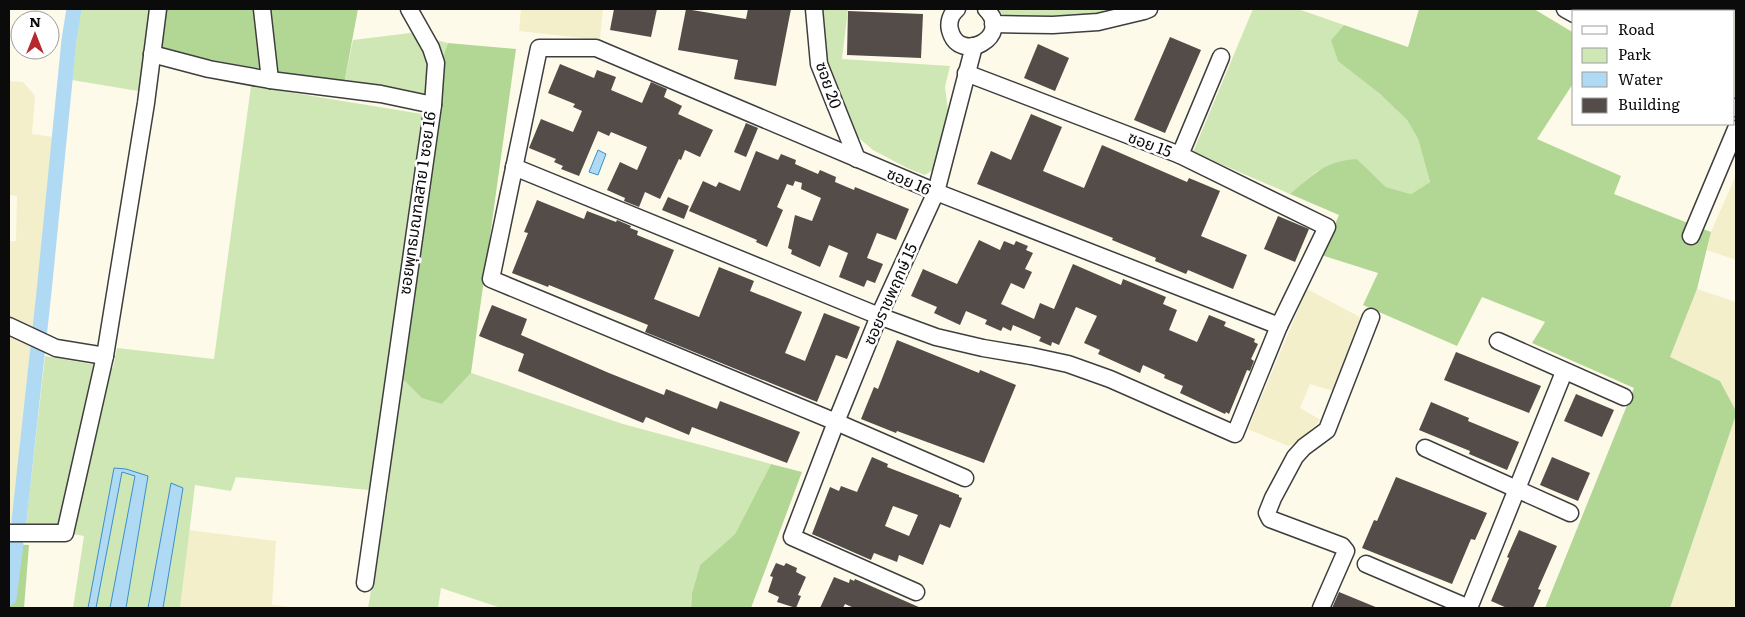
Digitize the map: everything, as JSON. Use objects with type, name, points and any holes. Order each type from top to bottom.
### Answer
[{"type":"street","points":[[9,533],[65,533],[105,356],[146,103],[158,9]]},
{"type":"street","points":[[262,9],[270,80]]},
{"type":"street","points":[[409,9],[436,63],[433,105]]},
{"type":"street","name":"ซอย 20","points":[[814,9],[819,64],[858,159]]},
{"type":"street","points":[[957,9],[950,19],[951,33],[960,43],[966,46],[974,46],[985,42],[992,31],[992,18],[986,9]]},
{"type":"street","points":[[993,24],[1053,25],[1098,22],[1146,10]]},
{"type":"street","name":"ซอยราชพฤกษ์ 15","points":[[916,592],[792,537],[879,316],[936,192],[974,46]]},
{"type":"street","name":"ซอย 16","points":[[514,167],[540,48],[596,48],[936,192],[1279,326]]},
{"type":"street","name":"ซอยพุทธมณฑลสาย 1 ซอย 16","points":[[152,54],[210,69],[270,80],[381,94],[433,105],[364,583]]},
{"type":"street","points":[[1180,155],[1221,57]]},
{"type":"street","name":"ซอย 15","points":[[966,73],[1180,155],[1327,227],[1279,326]]},
{"type":"street","points":[[1691,236],[1736,129]]},
{"type":"street","points":[[966,478],[491,279],[514,167],[879,316],[936,337],[1068,364],[1110,379],[1235,434],[1279,326]]},
{"type":"street","points":[[1321,608],[1346,552],[1342,546],[1270,519],[1267,514],[1273,498],[1295,457],[1304,447],[1327,430],[1371,317]]},
{"type":"street","points":[[9,326],[56,348],[105,356]]},
{"type":"street","points":[[1498,341],[1564,372],[1624,397]]},
{"type":"street","points":[[1366,564],[1469,608],[1564,372]]},
{"type":"street","points":[[1425,448],[1570,513]]},
{"type":"shaded area","points":[[521,9],[603,9],[600,40],[519,31]]},
{"type":"shaded area","points":[[9,81],[23,82],[35,96],[32,134],[54,137],[18,526],[9,526],[9,241],[16,241],[17,196],[9,195]]},
{"type":"shaded area","points":[[1736,175],[1736,260],[1707,250],[1711,232]]},
{"type":"shaded area","points":[[1307,289],[1360,317],[1333,391],[1310,384],[1300,408],[1321,420],[1296,443],[1288,446],[1248,429]]},
{"type":"shaded area","points":[[1697,289],[1736,302],[1736,411],[1720,381],[1670,357]]},
{"type":"shaded area","points":[[1736,415],[1736,608],[1670,608]]},
{"type":"shaded area","points":[[189,530],[276,541],[272,605],[302,608],[180,608]]},
{"type":"green space","points":[[80,9],[154,9],[138,91],[72,80]]},
{"type":"green space","points":[[154,9],[358,9],[344,84],[147,48]]},
{"type":"green space","points":[[823,9],[848,9],[842,59],[950,66],[945,87],[949,118],[937,167],[925,175],[909,169],[873,150],[854,134],[822,52]]},
{"type":"green space","points":[[997,9],[1122,9],[1065,19],[1019,18],[1002,14]]},
{"type":"green space","points":[[1253,9],[1298,9],[1344,25],[1331,40],[1379,93],[1407,120],[1418,139],[1430,182],[1411,194],[1386,187],[1357,159],[1317,171],[1290,194],[1193,152]]},
{"type":"green space","points":[[1419,9],[1534,9],[1572,32],[1572,85],[1537,139],[1621,176],[1614,194],[1711,232],[1697,289],[1670,357],[1720,381],[1736,411],[1736,415],[1670,608],[1545,608],[1634,388],[1532,343],[1545,322],[1482,297],[1457,346],[1363,305],[1378,273],[1321,255],[1339,215],[1290,194],[1320,170],[1336,162],[1357,159],[1386,187],[1411,194],[1430,182],[1418,139],[1407,120],[1379,93],[1338,61],[1331,40],[1344,25],[1408,47]]},
{"type":"green space","points":[[410,33],[448,43],[428,99],[344,84],[353,40]]},
{"type":"green space","points":[[448,43],[516,49],[471,373],[442,404],[422,398],[388,364],[422,114]]},
{"type":"green space","points":[[251,86],[422,114],[388,364],[442,404],[471,373],[623,424],[771,464],[735,534],[700,565],[692,593],[691,608],[501,608],[441,588],[438,608],[368,608],[388,492],[236,477],[231,491],[195,485],[180,608],[163,608],[183,488],[171,483],[148,608],[126,608],[148,476],[114,468],[88,608],[73,608],[84,536],[26,525],[45,356],[113,368],[117,348],[214,359]]},
{"type":"green space","points":[[771,464],[802,472],[751,608],[691,608],[692,593],[700,565],[735,534]]},
{"type":"green space","points":[[121,472],[135,475],[110,608],[96,608]]},
{"type":"green space","points":[[9,544],[29,545],[24,608],[9,608]]},
{"type":"water","points":[[598,150],[606,154],[598,175],[589,172]]},
{"type":"water","points":[[114,468],[126,469],[148,476],[126,608],[110,608],[135,476],[122,472],[96,608],[88,608]]},
{"type":"water","points":[[171,483],[183,488],[163,608],[148,608]]},
{"type":"building","points":[[614,9],[657,9],[651,37],[610,30]]},
{"type":"building","points":[[686,9],[746,19],[748,9],[791,9],[776,86],[734,79],[738,60],[678,50]]},
{"type":"building","points":[[848,11],[923,14],[921,58],[847,55]]},
{"type":"building","points":[[1170,37],[1201,50],[1165,133],[1134,120]]},
{"type":"building","points":[[1038,44],[1069,58],[1055,91],[1024,78]]},
{"type":"building","points":[[560,64],[594,78],[597,70],[616,77],[611,90],[642,103],[651,82],[667,89],[664,97],[682,106],[678,114],[713,130],[700,157],[685,150],[660,199],[645,192],[639,207],[624,201],[625,198],[607,190],[620,162],[637,170],[647,147],[611,132],[609,136],[598,131],[579,176],[561,169],[563,166],[554,162],[556,159],[529,148],[541,119],[573,132],[582,111],[573,107],[575,104],[548,93]]},
{"type":"building","points":[[1031,114],[1062,127],[1043,171],[1084,188],[1102,145],[1187,182],[1189,178],[1220,191],[1201,236],[1247,255],[1233,289],[1188,270],[1186,274],[1155,261],[1156,258],[1112,240],[1113,238],[977,184],[991,151],[1011,160]]},
{"type":"building","points":[[746,123],[758,128],[746,157],[734,152]]},
{"type":"building","points":[[756,151],[778,160],[781,154],[796,160],[795,164],[818,174],[820,170],[836,177],[835,182],[854,190],[855,187],[909,209],[896,240],[877,233],[867,258],[883,264],[875,283],[867,280],[864,287],[839,277],[848,253],[829,245],[820,267],[791,254],[792,250],[788,248],[795,215],[812,221],[821,198],[801,189],[802,183],[795,181],[793,186],[787,184],[777,207],[783,210],[767,247],[756,242],[757,240],[689,211],[703,181],[716,187],[719,182],[740,191]]},
{"type":"building","points":[[668,197],[689,206],[684,219],[662,210]]},
{"type":"building","points":[[537,200],[584,219],[587,211],[616,222],[617,220],[638,231],[637,235],[674,250],[654,299],[699,317],[719,267],[754,281],[750,291],[802,312],[785,353],[805,361],[824,313],[860,327],[847,359],[836,355],[817,402],[645,332],[648,325],[549,285],[548,287],[512,273],[528,233],[524,232]]},
{"type":"building","points":[[1278,216],[1309,229],[1295,262],[1264,249]]},
{"type":"building","points":[[979,240],[1000,250],[1004,241],[1014,245],[1016,241],[1028,246],[1026,250],[1033,253],[1025,269],[1032,272],[1024,289],[1011,283],[1001,304],[1034,319],[1040,303],[1054,309],[1073,264],[1121,285],[1123,279],[1166,297],[1163,304],[1177,310],[1169,330],[1197,342],[1209,315],[1226,322],[1224,326],[1255,339],[1254,342],[1258,344],[1251,359],[1254,361],[1250,371],[1247,370],[1229,414],[1226,412],[1225,414],[1180,393],[1183,386],[1164,378],[1165,375],[1143,365],[1140,373],[1098,354],[1100,350],[1084,343],[1097,316],[1076,307],[1059,345],[1052,342],[1051,346],[1039,341],[1041,337],[1013,325],[1011,331],[1003,327],[1001,331],[985,324],[987,320],[966,311],[960,325],[934,313],[937,307],[911,296],[923,269],[957,284]]},
{"type":"building","points":[[492,305],[527,319],[521,335],[609,373],[664,395],[666,389],[717,409],[720,401],[800,432],[787,463],[692,427],[689,435],[646,417],[643,423],[518,371],[524,354],[479,336]]},
{"type":"building","points":[[897,340],[979,373],[980,370],[1016,385],[984,463],[861,419],[874,387],[878,389]]},
{"type":"building","points":[[1456,352],[1541,386],[1529,413],[1444,380]]},
{"type":"building","points":[[1576,394],[1614,410],[1602,437],[1564,421]]},
{"type":"building","points":[[1431,402],[1469,418],[1468,421],[1519,442],[1507,470],[1469,454],[1470,451],[1419,430]]},
{"type":"building","points":[[872,457],[888,464],[887,467],[959,495],[962,498],[950,528],[940,524],[923,565],[899,555],[897,562],[874,553],[871,560],[812,534],[830,487],[839,491],[841,486],[857,492]],"holes":[[[893,506],[918,515],[909,536],[885,526]]]},
{"type":"building","points":[[1552,457],[1590,473],[1578,501],[1540,485]]},
{"type":"building","points":[[1396,477],[1487,513],[1475,540],[1471,539],[1452,584],[1362,548],[1374,520],[1377,521]]},
{"type":"building","points":[[1519,530],[1557,546],[1538,589],[1541,590],[1533,608],[1507,608],[1491,601]]},
{"type":"building","points":[[776,563],[784,566],[786,563],[797,568],[796,572],[806,577],[798,595],[801,596],[796,608],[777,602],[779,597],[768,592],[773,577],[770,576]]},
{"type":"building","points":[[834,577],[849,583],[850,579],[854,581],[855,579],[921,608],[854,608],[845,604],[843,608],[820,608]]},
{"type":"building","points":[[1339,592],[1378,608],[1332,608]]},
{"type":"waterway","points":[[19,521],[69,40],[74,9]]},
{"type":"waterway","points":[[9,598],[16,544]]}]
